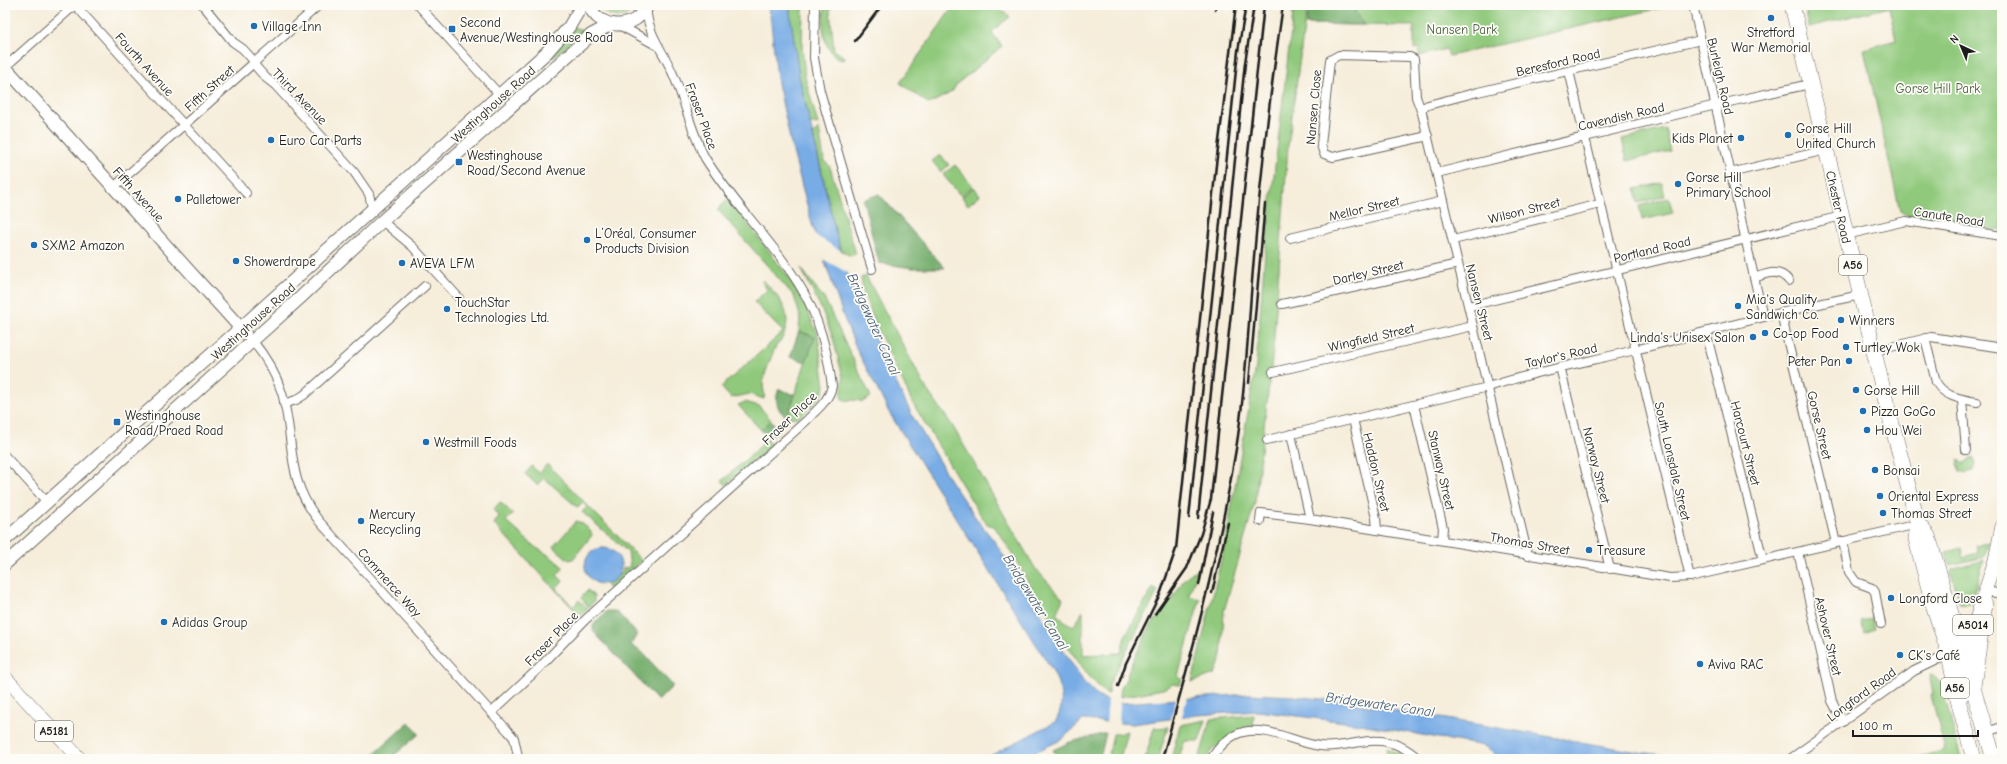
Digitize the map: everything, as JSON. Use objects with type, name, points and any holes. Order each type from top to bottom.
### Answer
[{"type":"highway","name":"Chester Road","points":[[1792,5],[1884,394],[1918,524],[1916,540],[1933,604],[1949,654],[1963,722],[1973,755]]},
{"type":"highway","name":"Chester Road","points":[[1918,524],[1928,536],[1994,759]]},
{"type":"highway","points":[[1949,654],[1959,641]]},
{"type":"highway","points":[[1973,755],[1977,740],[1986,732]]},
{"type":"main road","name":"A5014","points":[[1963,722],[1961,680],[1978,609],[1986,591],[2002,526]]},
{"type":"main road","name":"A5014","points":[[1974,692],[1974,672],[1986,610],[1986,591]]},
{"type":"main road","name":"A5181","points":[[5,677],[80,759]]},
{"type":"street","points":[[5,67],[75,5]]},
{"type":"street","name":"Fourth Avenue","points":[[75,5],[246,193]]},
{"type":"street","name":"Third Avenue","points":[[203,5],[221,25],[227,35],[243,48],[266,78],[275,85],[354,172],[369,194],[372,207]]},
{"type":"street","name":"Fifth Street","points":[[114,187],[319,5]]},
{"type":"street","points":[[418,5],[511,107]]},
{"type":"street","name":"Westinghouse Road","points":[[5,540],[132,427],[372,207],[560,38],[573,22],[582,5]]},
{"type":"street","points":[[589,5],[599,18],[616,25]]},
{"type":"street","points":[[816,5],[814,58],[820,91],[872,269]]},
{"type":"street","name":"Burleigh Road","points":[[1692,5],[1716,105],[1763,317]]},
{"type":"street","name":"Westinghouse Road","points":[[5,564],[382,221],[591,35],[616,25],[634,20],[648,6]]},
{"type":"street","name":"Fraser Place","points":[[492,712],[537,670],[585,620],[792,434],[823,404],[830,394],[832,386],[821,332],[811,306],[793,276],[704,158],[695,139],[673,72],[657,46],[649,29],[648,6]]},
{"type":"street","name":"Fraser Place","points":[[616,25],[657,46]]},
{"type":"street","name":"Beresford Road","points":[[1421,108],[1428,105],[1701,40]]},
{"type":"street","name":"Nansen Close","points":[[1410,57],[1339,56],[1332,58],[1329,64],[1321,148],[1326,156],[1333,157],[1428,136]]},
{"type":"street","name":"Nansen Street","points":[[1410,57],[1415,61],[1416,97],[1421,108],[1428,136],[1528,556]]},
{"type":"street","name":"Fifth Avenue","points":[[5,67],[252,340]]},
{"type":"street","name":"South Lonsdale Street","points":[[1569,71],[1690,577]]},
{"type":"street","name":"Cavendish Road","points":[[1437,173],[1716,105],[1810,84]]},
{"type":"street","points":[[1730,173],[1826,150]]},
{"type":"street","name":"Mellor Street","points":[[1290,238],[1443,201]]},
{"type":"street","name":"Wilson Street","points":[[1453,240],[1600,204]]},
{"type":"street","points":[[372,207],[382,221],[412,247],[459,298]]},
{"type":"street","name":"Portland Road","points":[[1469,306],[1842,216]]},
{"type":"street","name":"Canute Road","points":[[1846,235],[1906,221],[2002,236]]},
{"type":"street","name":"Darley Street","points":[[1282,304],[1458,264]]},
{"type":"street","points":[[1754,278],[1778,272],[1789,281]]},
{"type":"street","points":[[284,404],[296,400],[304,395],[425,286]]},
{"type":"street","name":"Taylor's Road","points":[[1267,440],[1488,387],[1522,376],[1635,350],[1763,317],[1861,295]]},
{"type":"street","name":"Gorse Street","points":[[1781,313],[1839,542]]},
{"type":"street","name":"Wingfield Street","points":[[1273,372],[1474,326]]},
{"type":"street","name":"Harcourt Street","points":[[1706,332],[1763,560]]},
{"type":"street","points":[[1875,351],[1925,338],[1936,338],[2002,348]]},
{"type":"street","points":[[1925,338],[1936,382],[1940,389],[1946,394],[1962,400],[1976,402]]},
{"type":"street","name":"Commerce Way","points":[[252,340],[271,368],[280,388],[296,479],[302,496],[313,513],[514,738],[518,756]]},
{"type":"street","name":"Norway Street","points":[[1560,367],[1610,569]]},
{"type":"street","points":[[167,395],[178,407]]},
{"type":"street","points":[[1962,400],[1966,450]]},
{"type":"street","name":"Stanway Street","points":[[1414,405],[1443,528],[1442,540]]},
{"type":"street","name":"Haddon Street","points":[[1353,419],[1376,518],[1377,530]]},
{"type":"street","points":[[132,427],[143,439]]},
{"type":"street","points":[[1291,434],[1310,519]]},
{"type":"street","points":[[5,456],[46,502]]},
{"type":"street","name":"Thomas Street","points":[[1260,520],[1261,513],[1310,519],[1442,540],[1528,556],[1670,578],[1690,577],[1918,524]]},
{"type":"street","points":[[1839,542],[1849,572],[1856,582],[1869,586],[1875,592],[1881,624]]},
{"type":"street","name":"Ashover Street","points":[[1798,552],[1832,701],[1844,722]]},
{"type":"street","points":[[1986,591],[2002,594]]},
{"type":"street","name":"Longford Road","points":[[1790,759],[1914,671],[1949,654]]},
{"type":"street","points":[[1986,732],[2002,726]]},
{"type":"street","points":[[1211,759],[1223,743],[1229,738],[1244,732],[1255,731],[1280,735],[1320,746],[1336,747],[1387,742],[1406,750],[1419,759]]},
{"type":"green space","points":[[598,5],[639,5],[629,14],[618,17],[607,14]]},
{"type":"green space","points":[[789,5],[802,5],[803,8],[802,47],[805,77],[818,124],[810,124],[799,76]]},
{"type":"green space","points":[[826,5],[833,5],[830,10],[834,50],[846,58],[841,60],[830,50],[824,36],[823,20]]},
{"type":"green space","points":[[954,5],[996,5],[1010,17],[991,32],[1002,46],[957,84],[952,92],[929,104],[900,83]]},
{"type":"green space","points":[[1294,5],[1307,5],[1288,147],[1273,351],[1255,502],[1224,611],[1221,659],[1215,674],[1192,682],[1225,544],[1256,366],[1265,252]]},
{"type":"green space","name":"Nansen Park","points":[[1309,5],[1674,5],[1449,56],[1446,49],[1419,56],[1419,48],[1414,49],[1414,26],[1306,24]]},
{"type":"green space","points":[[1309,5],[1356,5],[1355,12],[1364,25],[1306,24]]},
{"type":"green space","name":"Gorse Hill Park","points":[[1804,5],[2002,5],[2002,231],[1910,217],[1900,211],[1864,49],[1896,40],[1889,7],[1809,27]]},
{"type":"green space","points":[[574,27],[583,31],[553,58],[550,55]]},
{"type":"green space","points":[[819,129],[824,160],[830,167],[856,254],[850,256],[841,250],[837,238],[813,134]]},
{"type":"green space","points":[[1665,129],[1670,151],[1627,161],[1622,139]]},
{"type":"green space","points":[[940,155],[949,165],[941,172],[932,161]]},
{"type":"green space","points":[[955,165],[973,186],[961,196],[943,175]]},
{"type":"green space","points":[[1662,183],[1665,196],[1638,203],[1635,189]]},
{"type":"green space","points":[[974,187],[980,195],[968,205],[962,197]]},
{"type":"green space","points":[[879,194],[945,268],[912,268],[879,263],[863,200]]},
{"type":"green space","points":[[1669,198],[1673,213],[1642,220],[1639,206]]},
{"type":"green space","points":[[730,200],[790,279],[806,307],[818,335],[825,387],[821,396],[799,418],[787,417],[814,337],[799,331],[800,316],[794,296],[718,210],[723,203]]},
{"type":"green space","points":[[801,268],[825,300],[871,397],[862,402],[841,398],[843,378],[833,338],[822,310]]},
{"type":"green space","points":[[866,276],[927,390],[952,425],[1035,568],[1063,599],[1056,614],[1073,627],[1083,611],[1083,655],[1121,653],[1125,636],[1153,588],[1158,591],[1109,684],[1109,694],[1098,686],[1084,670],[1068,647],[1000,534],[993,526],[987,524],[976,508],[912,402],[878,330],[864,295],[861,278]]},
{"type":"green space","points":[[762,281],[770,287],[783,305],[786,312],[787,319],[784,335],[775,348],[764,376],[764,399],[749,394],[731,398],[721,387],[783,332],[754,302],[767,290]]},
{"type":"green space","points":[[799,331],[815,337],[806,362],[790,357]]},
{"type":"green space","points":[[779,389],[795,395],[787,417],[781,412],[777,405],[777,393]]},
{"type":"green space","points":[[745,402],[759,406],[771,420],[761,430],[738,405]]},
{"type":"green space","points":[[771,420],[778,431],[769,439],[761,430]]},
{"type":"green space","points":[[767,440],[771,445],[726,485],[722,481]]},
{"type":"green space","points":[[1974,457],[1976,465],[1973,471],[1966,473],[1960,471],[1957,464],[1958,460],[1964,463]]},
{"type":"green space","points":[[547,464],[642,561],[609,589],[606,584],[610,583],[619,574],[622,574],[623,568],[630,567],[628,552],[582,512],[587,507],[583,503],[578,508],[544,478],[537,485],[525,474],[532,466],[539,474]]},
{"type":"green space","points":[[500,502],[513,514],[506,521],[535,547],[550,556],[564,568],[557,575],[563,581],[556,588],[573,607],[579,600],[588,609],[580,616],[494,524],[499,516],[493,510]]},
{"type":"green space","points":[[576,521],[586,526],[592,535],[573,559],[569,560],[554,546]]},
{"type":"green space","points":[[1989,542],[1984,557],[1949,565],[1946,552],[1962,548],[1964,557],[1977,553],[1976,546]]},
{"type":"green space","points":[[1984,560],[1972,601],[1967,605],[1960,604],[1950,569]]},
{"type":"green space","points":[[1198,568],[1189,596],[1200,599],[1178,676],[1182,679],[1180,685],[1172,684],[1163,689],[1120,697],[1121,687],[1126,679],[1130,666],[1151,625],[1173,598],[1185,578]]},
{"type":"green space","points":[[588,590],[594,596],[594,601],[589,607],[581,598]]},
{"type":"green space","points":[[607,611],[616,611],[637,634],[631,645],[643,653],[673,686],[658,701],[593,631],[593,624]]},
{"type":"green space","points":[[1872,619],[1874,629],[1864,633],[1861,621]]},
{"type":"green space","points":[[1931,674],[1941,683],[1961,759],[1911,759],[1945,750],[1931,695],[1933,694],[1930,679]]},
{"type":"green space","points":[[1254,715],[1253,727],[1248,727],[1214,748],[1206,759],[1199,759],[1211,719]]},
{"type":"green space","points":[[1206,720],[1199,741],[1185,741],[1178,759],[1171,759],[1180,725]]},
{"type":"green space","points":[[409,722],[419,734],[390,759],[368,759]]},
{"type":"green space","points":[[1168,727],[1158,759],[1145,759],[1154,728]]},
{"type":"green space","points":[[1127,731],[1120,759],[1108,759],[1113,734],[1119,734]]},
{"type":"green space","points":[[1106,733],[1100,759],[1057,759],[1053,750],[1070,742]]},
{"type":"green space","points":[[1387,748],[1409,759],[1388,759]]},
{"type":"water","points":[[769,5],[789,5],[799,76],[837,238],[854,295],[884,358],[913,417],[951,482],[978,521],[995,542],[1083,681],[1099,697],[1113,702],[1124,703],[1249,694],[1292,696],[1341,701],[1639,752],[1696,759],[1499,759],[1492,751],[1484,746],[1360,724],[1258,711],[1197,715],[1133,724],[1083,720],[1061,740],[1020,759],[984,759],[1055,722],[1061,703],[1060,690],[1053,671],[890,414],[857,350],[844,318],[812,224],[791,144],[777,78]]},
{"type":"water","points":[[607,548],[616,553],[620,559],[620,573],[616,579],[607,584],[599,584],[590,579],[586,573],[585,562],[590,553],[596,549]]},
{"type":"pier","points":[[813,234],[843,252],[850,274],[821,258]]},
{"type":"pier","points":[[1188,695],[1181,720],[1170,722],[1177,696]]},
{"type":"pier","points":[[1108,699],[1120,700],[1119,726],[1106,725]]},
{"type":"railway","points":[[855,41],[882,5]]},
{"type":"railway","points":[[1215,10],[1217,5]]},
{"type":"railway","points":[[1118,686],[1126,663],[1161,592],[1176,549],[1216,165],[1236,5]]},
{"type":"railway","points":[[1189,518],[1238,51],[1246,5]]},
{"type":"railway","points":[[1198,518],[1245,63],[1254,5]]},
{"type":"railway","points":[[1155,614],[1187,568],[1201,534],[1211,499],[1264,5]]},
{"type":"railway","points":[[1162,759],[1194,644],[1213,566],[1236,449],[1244,381],[1262,170],[1283,5]]},
{"type":"railway","points":[[1249,383],[1265,204]]},
{"type":"railway","points":[[1199,585],[1213,512]]},
{"type":"railway","points":[[1212,593],[1228,523]]},
{"type":"place","name":"Stretford War Memorial","points":[[1771,18]]},
{"type":"place","name":"Village Inn","points":[[254,26]]},
{"type":"place","name":"Second Avenue/Westinghouse Road","points":[[452,29]]},
{"type":"place","name":"Gorse Hill United Church","points":[[1788,135]]},
{"type":"place","name":"Kids Planet","points":[[1741,138]]},
{"type":"place","name":"Euro Car Parts","points":[[271,140]]},
{"type":"place","name":"Westinghouse Road/Second Avenue","points":[[459,162]]},
{"type":"place","name":"Gorse Hill Primary School","points":[[1678,184]]},
{"type":"place","name":"Palletower","points":[[178,199]]},
{"type":"place","name":"L’Oréal, Consumer Products Division","points":[[587,240]]},
{"type":"place","name":"SXM2 Amazon","points":[[34,245]]},
{"type":"place","name":"Showerdrape","points":[[236,261]]},
{"type":"place","name":"AVEVA LFM","points":[[402,263]]},
{"type":"place","name":"Mia's Quality Sandwich Co.","points":[[1738,306]]},
{"type":"place","name":"TouchStar Technologies Ltd.","points":[[447,309]]},
{"type":"place","name":"Winners","points":[[1841,320]]},
{"type":"place","name":"Co-op Food","points":[[1765,333]]},
{"type":"place","name":"Linda's Unisex Salon","points":[[1753,337]]},
{"type":"place","name":"Turtley Wok","points":[[1846,347]]},
{"type":"place","name":"Peter Pan","points":[[1849,361]]},
{"type":"place","name":"Gorse Hill","points":[[1856,390]]},
{"type":"place","name":"Pizza GoGo","points":[[1863,411]]},
{"type":"place","name":"Westinghouse Road/Praed Road","points":[[117,422]]},
{"type":"place","name":"Hou Wei","points":[[1867,430]]},
{"type":"place","name":"Westmill Foods","points":[[426,442]]},
{"type":"place","name":"Bonsai","points":[[1875,470]]},
{"type":"place","name":"Oriental Express","points":[[1880,496]]},
{"type":"place","name":"Thomas Street","points":[[1883,513]]},
{"type":"place","name":"Mercury Recycling","points":[[361,521]]},
{"type":"place","name":"Treasure","points":[[1589,550]]},
{"type":"place","name":"Longford Close","points":[[1891,598]]},
{"type":"place","name":"Adidas Group","points":[[164,622]]},
{"type":"place","name":"CK's Café","points":[[1900,655]]},
{"type":"place","name":"Aviva RAC","points":[[1700,664]]},
{"type":"water label","name":"Bridgewater Canal","points":[[874,324]]},
{"type":"water label","name":"Bridgewater Canal","points":[[1036,602]]},
{"type":"water label","name":"Bridgewater Canal","points":[[1380,704]]}]
